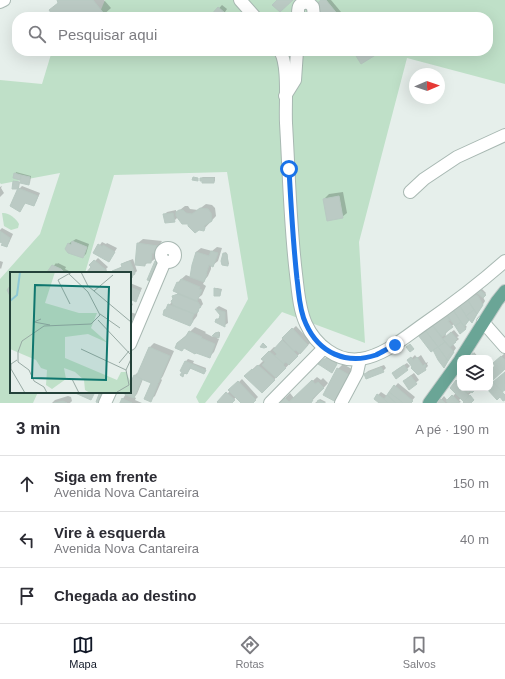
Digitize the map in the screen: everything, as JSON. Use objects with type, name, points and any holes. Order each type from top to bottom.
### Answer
[{"type":"main road","points":[[463,355],[483,322],[505,291]]},
{"type":"main road","points":[[429,403],[457,364]]},
{"type":"street","points":[[0,2],[4,0]]},
{"type":"street","points":[[240,0],[251,12]]},
{"type":"street","points":[[298,12],[298,8],[302,3],[308,2],[313,7],[314,12]]},
{"type":"street","points":[[282,56],[284,63],[292,223],[298,287],[302,313],[306,324],[324,348],[330,353],[352,359],[360,359],[377,354],[395,345],[476,287],[505,261]]},
{"type":"street","points":[[285,96],[295,80],[297,56]]},
{"type":"street","points":[[410,192],[424,179],[457,157],[505,135]]},
{"type":"street","points":[[131,342],[165,261]]},
{"type":"street","points":[[483,322],[505,347]]},
{"type":"street","points":[[270,403],[324,348]]},
{"type":"street","points":[[341,403],[357,373],[360,359]]},
{"type":"street","points":[[105,403],[110,393]]},
{"type":"green space","points":[[105,0],[505,0],[505,84],[407,58],[359,242],[365,343],[282,312],[205,403],[199,403],[196,397],[248,299],[227,172],[114,175],[85,272],[10,272],[10,393],[38,393],[33,403],[0,403],[0,279],[40,234],[60,173],[0,183],[0,80],[42,84],[50,56],[493,56],[493,12],[100,12]]},
{"type":"green space","points":[[2,213],[7,213],[14,218],[19,224],[18,228],[11,230],[4,226]]},
{"type":"building","points":[[57,0],[93,0],[103,12],[50,12],[49,10],[58,3]]},
{"type":"building","points":[[277,0],[293,0],[280,12],[272,5]]},
{"type":"building","points":[[321,0],[326,0],[336,12],[321,12],[315,5]]},
{"type":"building","points":[[218,7],[224,12],[214,12]]},
{"type":"building","points":[[356,56],[374,56],[361,64]]},
{"type":"building","points":[[14,173],[21,175],[20,180],[13,178]]},
{"type":"building","points":[[21,175],[30,177],[29,185],[20,183]]},
{"type":"building","points":[[193,177],[198,178],[198,181],[192,180]]},
{"type":"building","points":[[200,178],[214,178],[214,183],[202,183]]},
{"type":"building","points":[[13,181],[19,182],[18,189],[12,189]]},
{"type":"building","points":[[18,188],[38,196],[34,206],[25,203],[20,212],[10,206]]},
{"type":"building","points":[[339,196],[343,218],[327,221],[323,199]]},
{"type":"building","points":[[200,208],[208,209],[211,213],[212,221],[204,226],[204,231],[199,230],[195,233],[188,226],[188,224],[182,224],[176,216],[176,212],[183,210],[186,213],[192,214]]},
{"type":"building","points":[[173,213],[175,222],[165,223],[163,214]]},
{"type":"building","points":[[0,231],[10,238],[7,247],[1,245],[3,244],[0,242]]},
{"type":"building","points":[[72,241],[87,247],[83,258],[68,253],[65,249],[68,243],[71,245]]},
{"type":"building","points":[[137,243],[158,246],[154,253],[152,253],[151,263],[145,263],[145,266],[135,265]]},
{"type":"building","points":[[98,244],[103,247],[103,245],[115,252],[109,262],[93,253]]},
{"type":"building","points":[[211,251],[218,253],[213,267],[209,265],[204,282],[190,277],[196,252],[209,256]]},
{"type":"building","points":[[223,253],[227,254],[228,266],[222,265],[221,261]]},
{"type":"building","points":[[94,260],[106,270],[105,272],[87,272],[91,267],[89,265]]},
{"type":"building","points":[[130,261],[135,274],[132,276],[133,277],[131,278],[131,272],[112,272],[122,267],[121,264]]},
{"type":"building","points":[[155,261],[157,263],[151,281],[147,280]]},
{"type":"building","points":[[52,265],[64,272],[47,272]]},
{"type":"building","points":[[181,279],[200,287],[199,289],[202,290],[197,301],[173,291],[177,282],[179,283]]},
{"type":"building","points":[[10,286],[10,296],[7,290]]},
{"type":"building","points":[[131,287],[140,291],[136,302],[131,300]]},
{"type":"building","points":[[214,288],[221,290],[220,296],[214,296]]},
{"type":"building","points":[[480,290],[486,295],[483,298],[477,293]]},
{"type":"building","points":[[178,294],[198,302],[201,307],[199,308],[198,312],[194,314],[173,305],[171,301],[173,299],[172,296]]},
{"type":"building","points":[[476,295],[483,305],[477,314],[467,299]]},
{"type":"building","points":[[467,299],[474,310],[466,316],[459,305]]},
{"type":"building","points":[[168,304],[194,314],[192,319],[193,321],[190,326],[163,315]]},
{"type":"building","points":[[459,305],[469,320],[464,327],[453,310]]},
{"type":"building","points":[[215,309],[225,312],[225,327],[215,322],[216,319],[219,319],[220,315]]},
{"type":"building","points":[[453,310],[461,322],[455,326],[446,314]]},
{"type":"building","points":[[474,310],[477,314],[472,323],[466,316]]},
{"type":"building","points":[[446,314],[450,320],[448,321],[453,327],[442,337],[432,325]]},
{"type":"building","points":[[461,322],[466,329],[460,334],[455,326]]},
{"type":"building","points":[[432,325],[445,342],[438,347],[425,330]]},
{"type":"building","points":[[292,328],[308,345],[300,354],[296,350],[294,351],[282,338]]},
{"type":"building","points":[[425,330],[438,347],[431,352],[418,335]]},
{"type":"building","points":[[189,331],[215,344],[210,358],[196,353],[195,354],[184,348],[182,351],[175,348],[177,343],[186,336]]},
{"type":"building","points":[[219,332],[219,338],[212,336],[215,333]]},
{"type":"building","points":[[451,332],[457,339],[455,341],[456,342],[450,347],[443,339]]},
{"type":"building","points":[[282,340],[298,356],[289,365],[286,362],[283,364],[275,356],[277,354],[273,350]]},
{"type":"building","points":[[445,342],[454,352],[448,361],[438,347]]},
{"type":"building","points":[[263,343],[267,347],[260,347]]},
{"type":"building","points":[[410,344],[414,349],[410,352],[406,347]]},
{"type":"building","points":[[149,347],[170,356],[157,384],[151,402],[144,399],[151,383],[136,377]]},
{"type":"building","points":[[438,347],[448,361],[444,368],[433,350]]},
{"type":"building","points":[[269,351],[284,364],[283,365],[286,368],[276,378],[262,365],[265,362],[261,359]]},
{"type":"building","points":[[501,356],[505,360],[505,369],[493,380],[493,368],[495,366],[493,363]]},
{"type":"building","points":[[411,357],[413,360],[417,357],[423,366],[425,364],[426,370],[418,375],[411,368],[412,367],[407,360]]},
{"type":"building","points":[[329,358],[337,364],[332,373],[318,364],[324,359]]},
{"type":"building","points":[[185,361],[192,364],[187,374],[184,373],[183,377],[180,375],[182,372],[180,371]]},
{"type":"building","points":[[192,364],[206,370],[204,374],[190,368]]},
{"type":"building","points":[[258,365],[275,380],[262,393],[244,376]]},
{"type":"building","points":[[404,365],[408,370],[396,379],[392,373]]},
{"type":"building","points":[[381,367],[384,372],[366,379],[364,374]]},
{"type":"building","points":[[337,368],[353,377],[338,403],[323,395]]},
{"type":"building","points":[[505,372],[505,390],[502,392],[493,382]]},
{"type":"building","points":[[134,375],[142,379],[134,398],[125,395],[126,393],[131,393],[131,382]]},
{"type":"building","points":[[411,376],[417,384],[409,390],[403,381]]},
{"type":"building","points":[[312,380],[315,384],[318,382],[324,388],[312,399],[313,400],[311,403],[279,403],[284,397],[289,402]]},
{"type":"building","points":[[456,380],[457,391],[465,391],[469,396],[463,401],[450,388]]},
{"type":"building","points":[[238,381],[256,400],[253,403],[241,403],[228,390]]},
{"type":"building","points":[[494,383],[505,395],[505,400],[503,401],[500,397],[497,400],[489,391],[493,391]]},
{"type":"building","points":[[394,385],[413,401],[411,403],[403,403],[389,392]]},
{"type":"building","points":[[226,392],[235,400],[232,403],[218,403],[217,402]]},
{"type":"building","points":[[389,392],[403,403],[396,403],[387,395]]},
{"type":"building","points":[[75,393],[94,393],[91,400]]},
{"type":"building","points":[[98,393],[102,393],[98,403],[96,402]]},
{"type":"building","points":[[377,394],[388,403],[379,403],[374,399]]},
{"type":"building","points":[[387,395],[396,403],[388,403],[384,399]]},
{"type":"building","points":[[452,395],[459,402],[458,403],[448,403],[446,401]]},
{"type":"building","points":[[470,395],[474,400],[471,403],[464,403],[463,402]]},
{"type":"building","points":[[122,398],[123,399],[132,403],[120,403]]},
{"type":"building","points":[[441,399],[445,403],[437,403]]},
{"type":"building","points":[[318,400],[325,403],[317,403]]},
{"type":"building","points":[[63,401],[67,403],[54,403]]},
{"type":"route","points":[[289,169],[294,252],[302,313],[306,324],[324,348],[330,353],[339,356],[360,359],[377,354],[395,345]]}]
